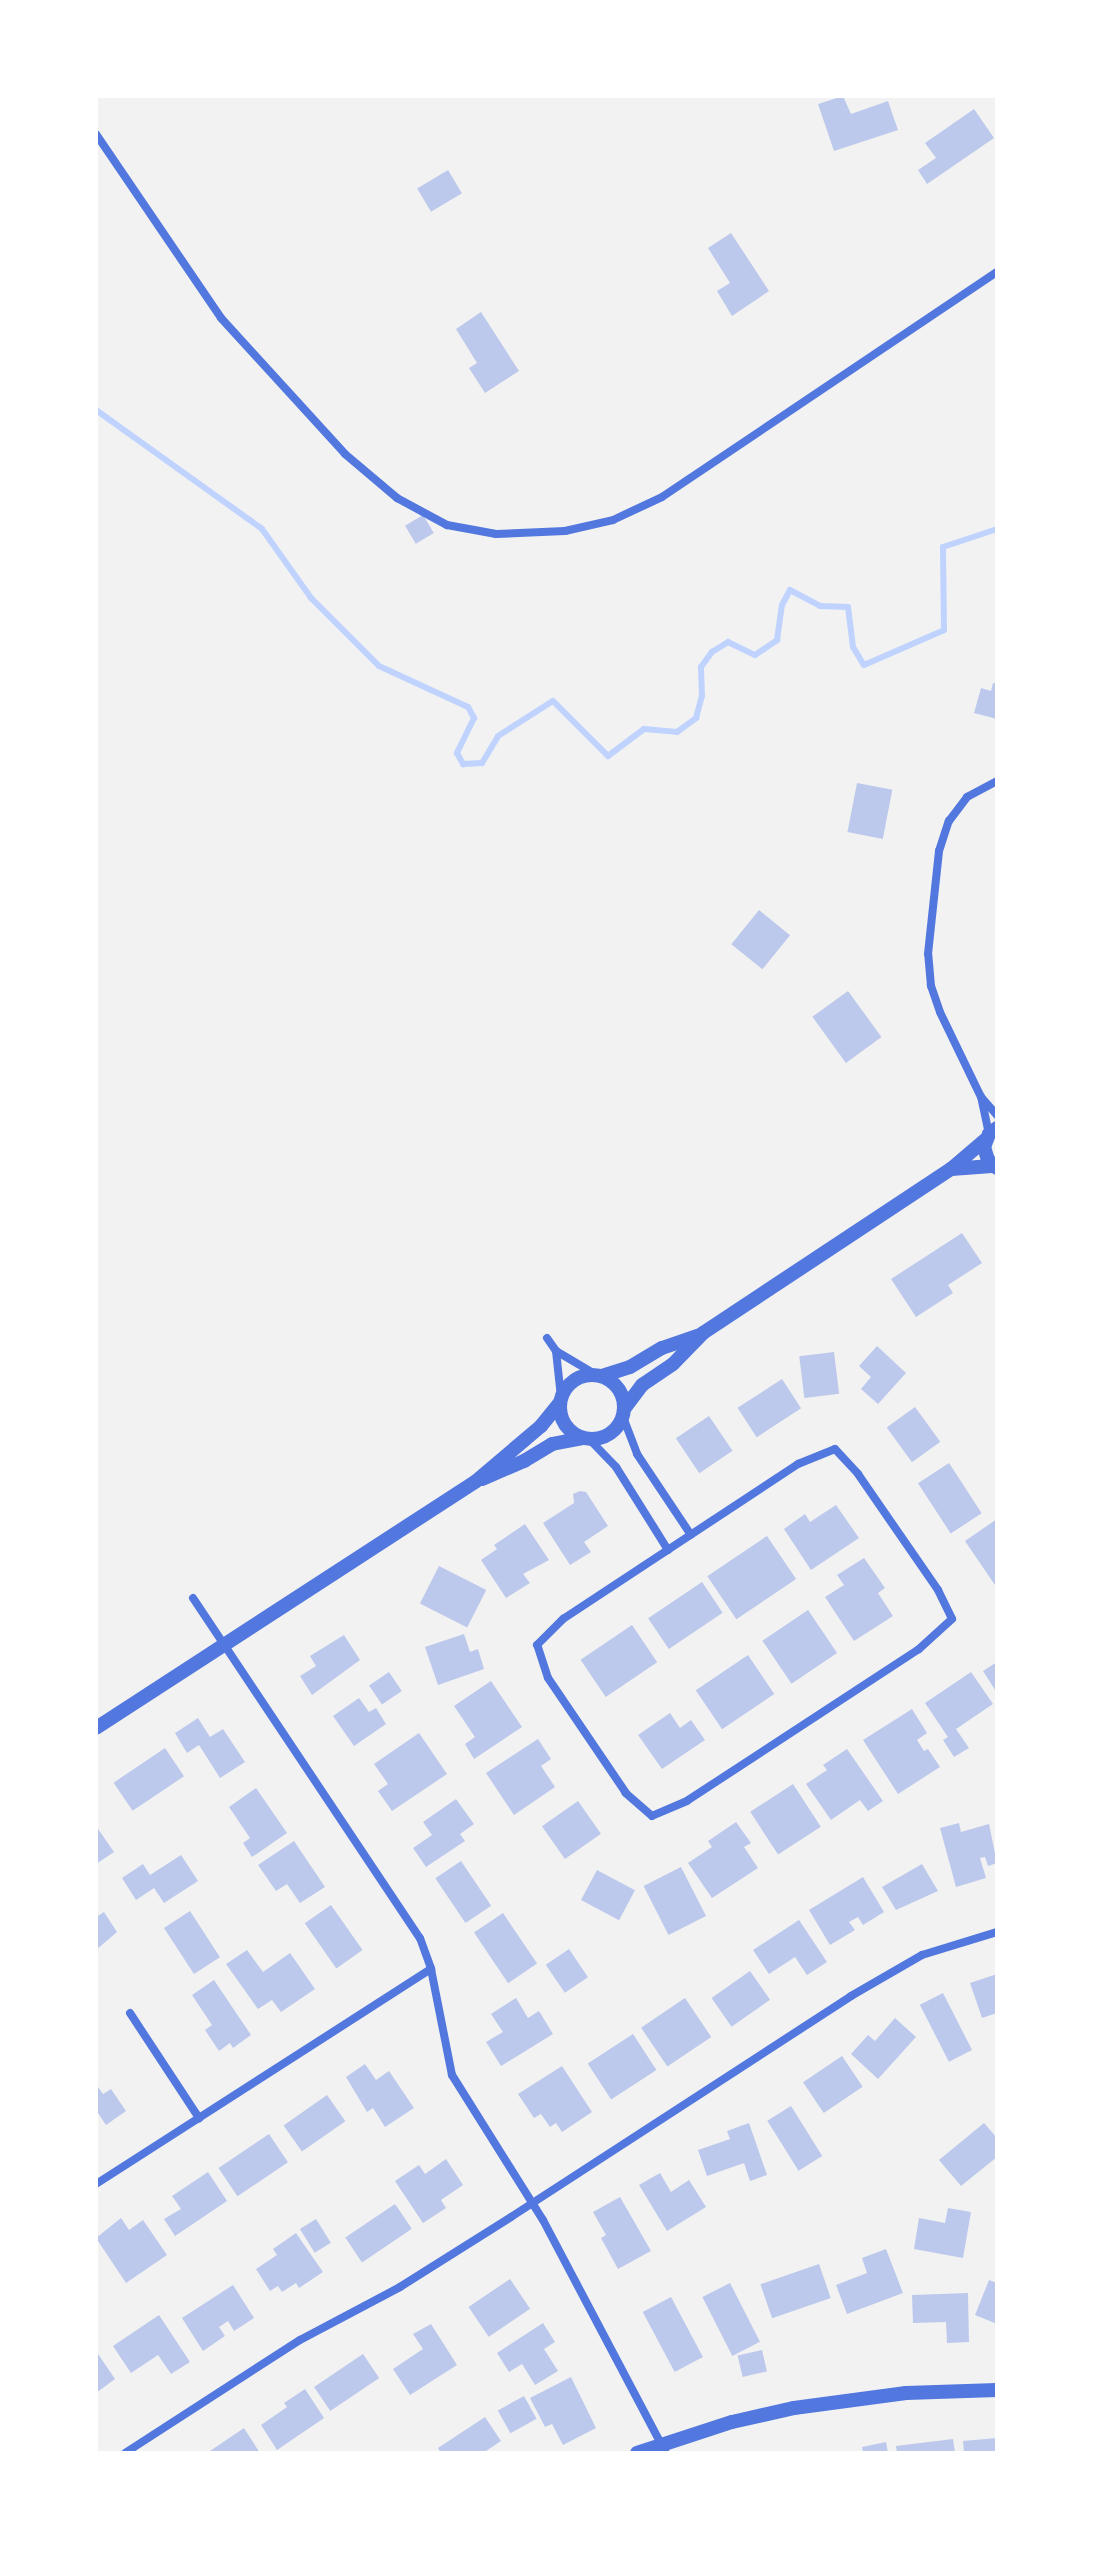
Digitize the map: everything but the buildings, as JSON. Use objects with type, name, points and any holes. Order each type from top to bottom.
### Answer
[{"type":"street","points":[[96,134],[221,318],[345,454],[397,498],[422,512],[447,525],[496,534],[565,531],[613,520],[662,497],[997,272]]},
{"type":"street","points":[[995,1167],[985,1154],[990,1134],[981,1097],[940,1012],[931,986],[928,954],[939,851],[949,821],[967,797],[997,781]]},
{"type":"street","points":[[981,1097],[997,1115]]},
{"type":"street","points":[[475,1482],[524,1461],[552,1444],[610,1434],[642,1385],[673,1364],[703,1333],[951,1169],[990,1134]]},
{"type":"street","points":[[951,1169],[995,1167]]},
{"type":"street","points":[[96,1728],[475,1482],[541,1426],[574,1380],[630,1367],[662,1348],[703,1333]]},
{"type":"street","points":[[547,1338],[556,1351],[619,1389],[623,1413],[637,1454],[691,1535]]},
{"type":"street","points":[[556,1351],[565,1425],[585,1438],[616,1467],[668,1550]]},
{"type":"street","points":[[835,1449],[858,1474],[903,1538],[938,1590],[952,1619],[919,1649],[687,1801],[652,1816],[626,1793],[548,1678],[537,1645],[563,1619],[691,1535],[798,1464],[835,1449]]},
{"type":"street","points":[[193,1598],[420,1938],[431,1969],[452,2075],[533,2203],[664,2449]]},
{"type":"street","points":[[125,2453],[300,2340],[400,2287],[851,1996],[922,1955],[997,1932]]},
{"type":"street","points":[[96,2184],[431,1969]]},
{"type":"street","points":[[130,2013],[199,2118]]},
{"type":"street","points":[[637,2453],[664,2449],[732,2422],[809,2405],[906,2393],[997,2390]]},
{"type":"waterway","points":[[96,410],[262,529],[311,598],[379,666],[468,707],[474,718],[457,753],[463,764],[482,763],[498,736],[553,701],[608,756],[644,729],[677,732],[696,718],[702,696],[701,667],[712,652],[728,642],[755,655],[777,640],[782,605],[790,590],[820,606],[848,607],[853,647],[864,665],[944,630],[943,547],[997,529]]}]
